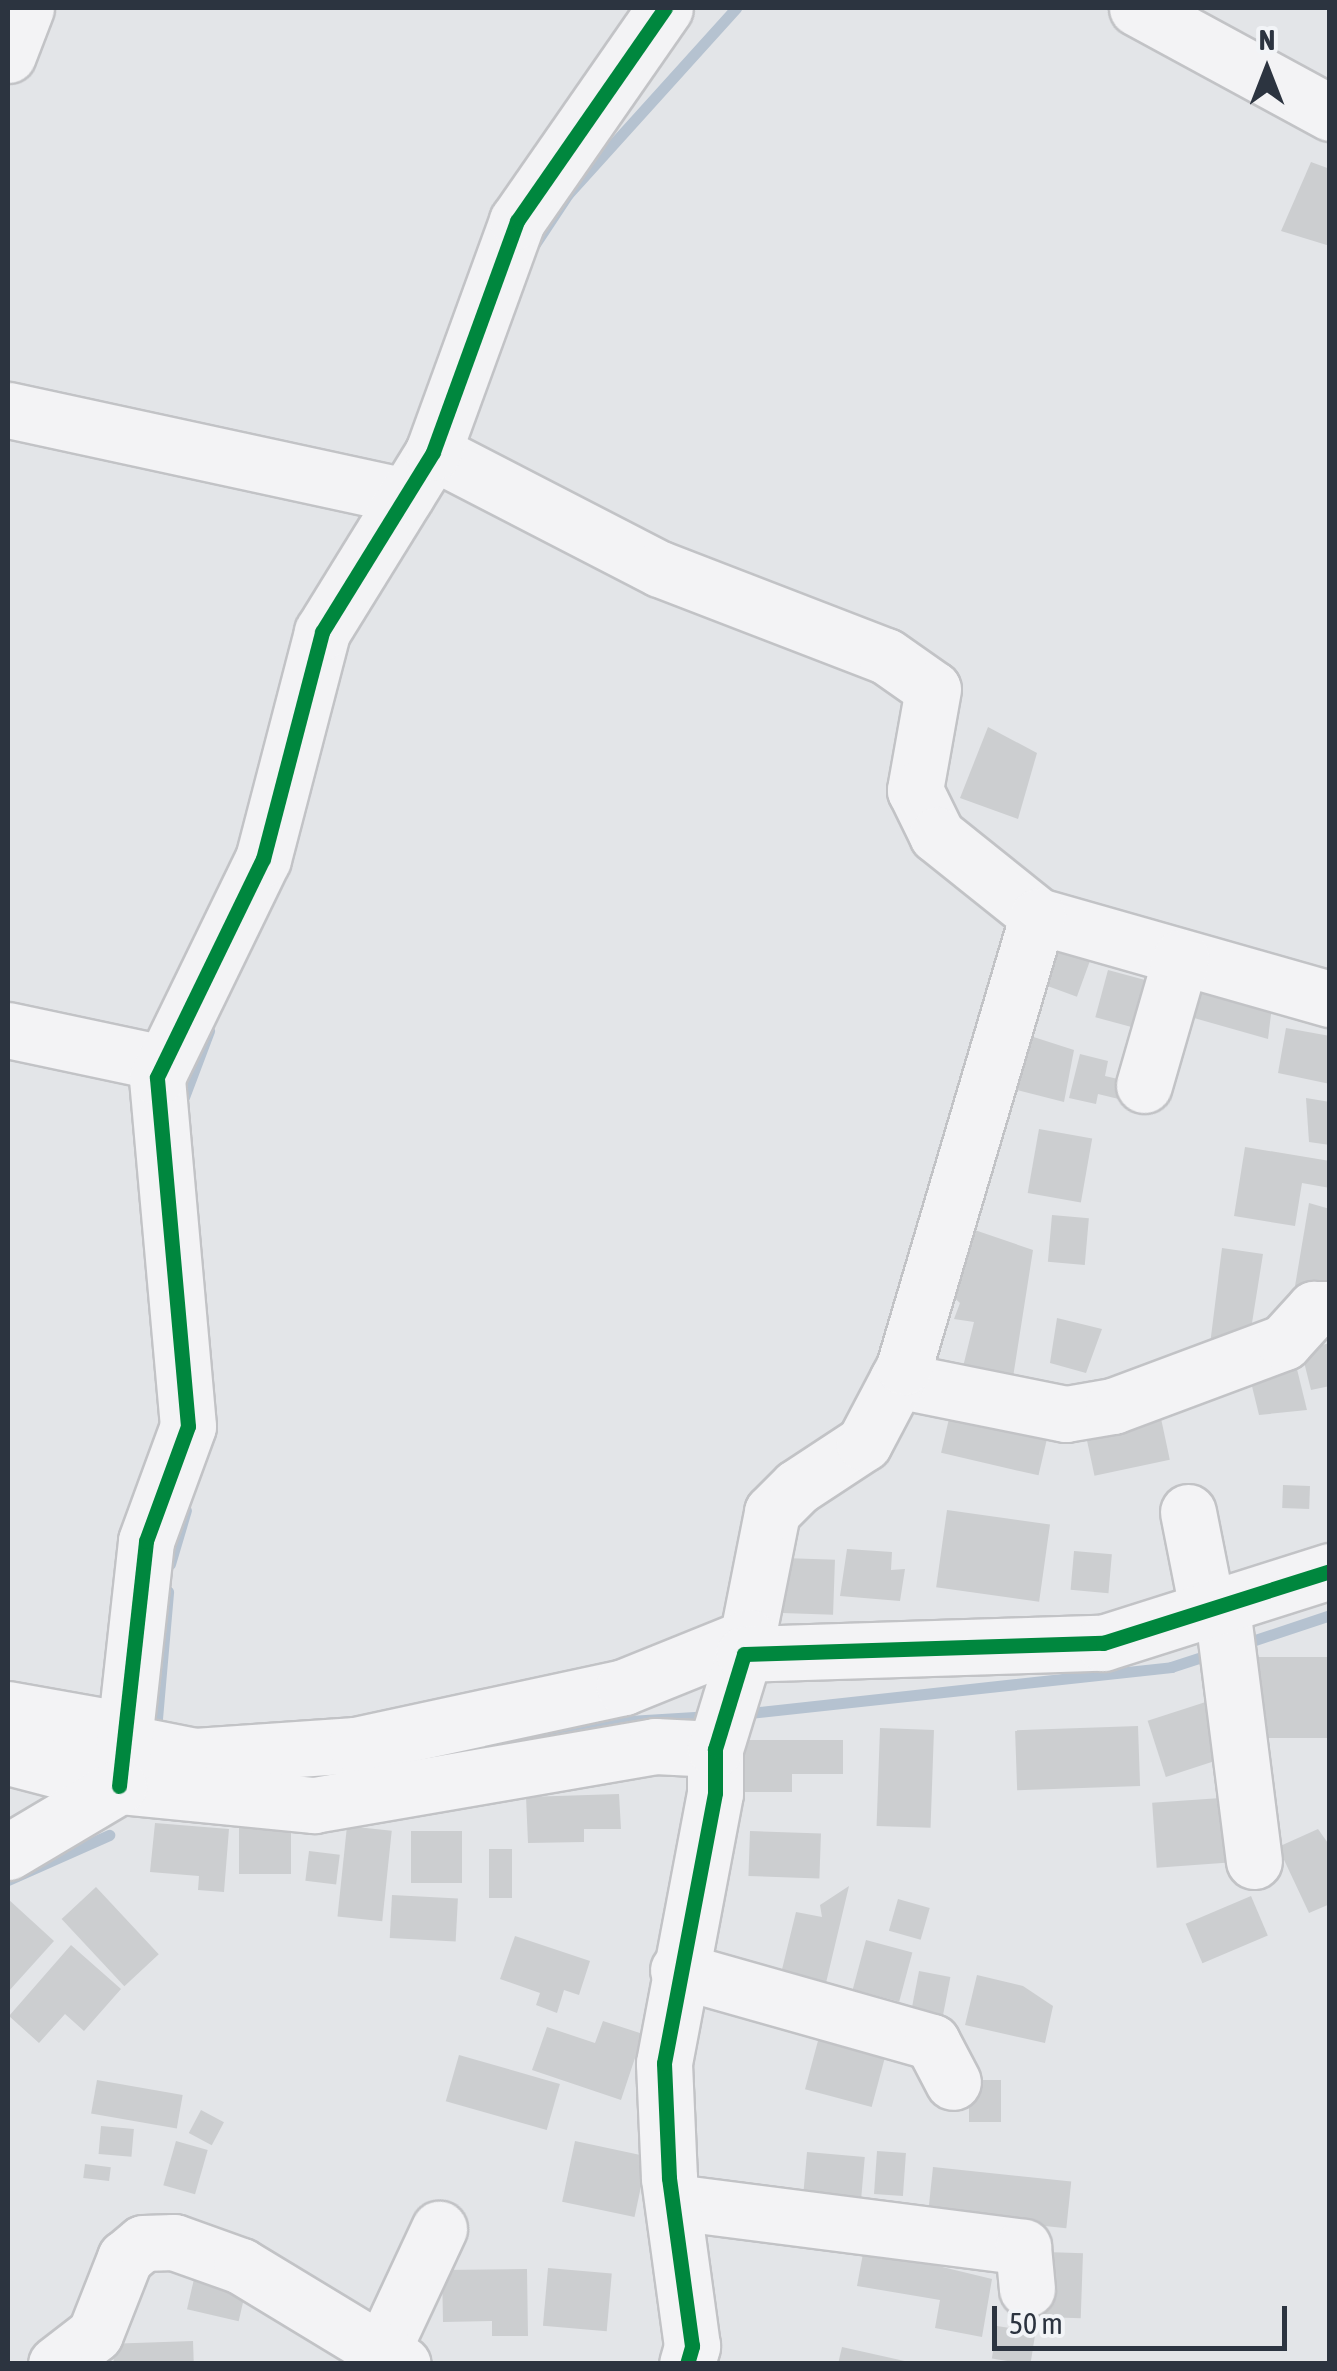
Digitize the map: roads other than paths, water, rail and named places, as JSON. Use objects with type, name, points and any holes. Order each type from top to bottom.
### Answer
[{"type":"street","points":[[8,55],[26,8]]},
{"type":"street","points":[[8,1852],[123,1752],[146,1541],[188,1426],[161,1075],[263,859],[322,632],[442,469],[518,221],[665,8]]},
{"type":"street","points":[[1137,8],[1330,112]]},
{"type":"street","points":[[8,410],[442,469],[660,569],[886,656],[934,688],[915,790],[937,835],[1038,916],[1330,999]]},
{"type":"street","points":[[687,2364],[692,2346],[674,2202],[664,2063],[678,1970],[715,1793],[716,1745],[744,1655],[772,1512],[797,1487],[864,1443],[897,1380],[1038,916]]},
{"type":"street","points":[[1144,1085],[1181,957]]},
{"type":"street","points":[[8,1030],[161,1075]]},
{"type":"street","points":[[8,1056],[161,1075]]},
{"type":"street","points":[[897,1380],[1066,1414],[1113,1406],[1284,1342],[1314,1309],[1330,1309]]},
{"type":"street","points":[[1188,1512],[1233,1675],[1254,1861]]},
{"type":"street","points":[[8,1756],[123,1752],[196,1756],[356,1746],[624,1687],[744,1655],[1104,1643],[1218,1614],[1330,1571]]},
{"type":"street","points":[[8,1709],[123,1752],[314,1805],[655,1746],[716,1745]]},
{"type":"street","points":[[678,1970],[932,2042],[956,2058]]},
{"type":"street","points":[[674,2202],[1023,2247],[1026,2289]]},
{"type":"street","points":[[56,2364],[94,2334],[126,2258],[143,2243],[174,2242],[242,2266],[392,2357],[439,2228]]},
{"type":"waterway","points":[[535,244],[568,194],[736,8]]},
{"type":"waterway","points":[[184,1097],[209,1031]]},
{"type":"waterway","points":[[170,1564],[186,1510]]},
{"type":"waterway","points":[[156,1730],[168,1592]]},
{"type":"waterway","points":[[1243,1644],[1330,1615]]},
{"type":"waterway","points":[[740,1714],[1171,1667],[1211,1654]]},
{"type":"waterway","points":[[463,1752],[613,1722],[711,1716]]},
{"type":"waterway","points":[[295,1778],[336,1773]]},
{"type":"waterway","points":[[8,1880],[109,1835]]}]
